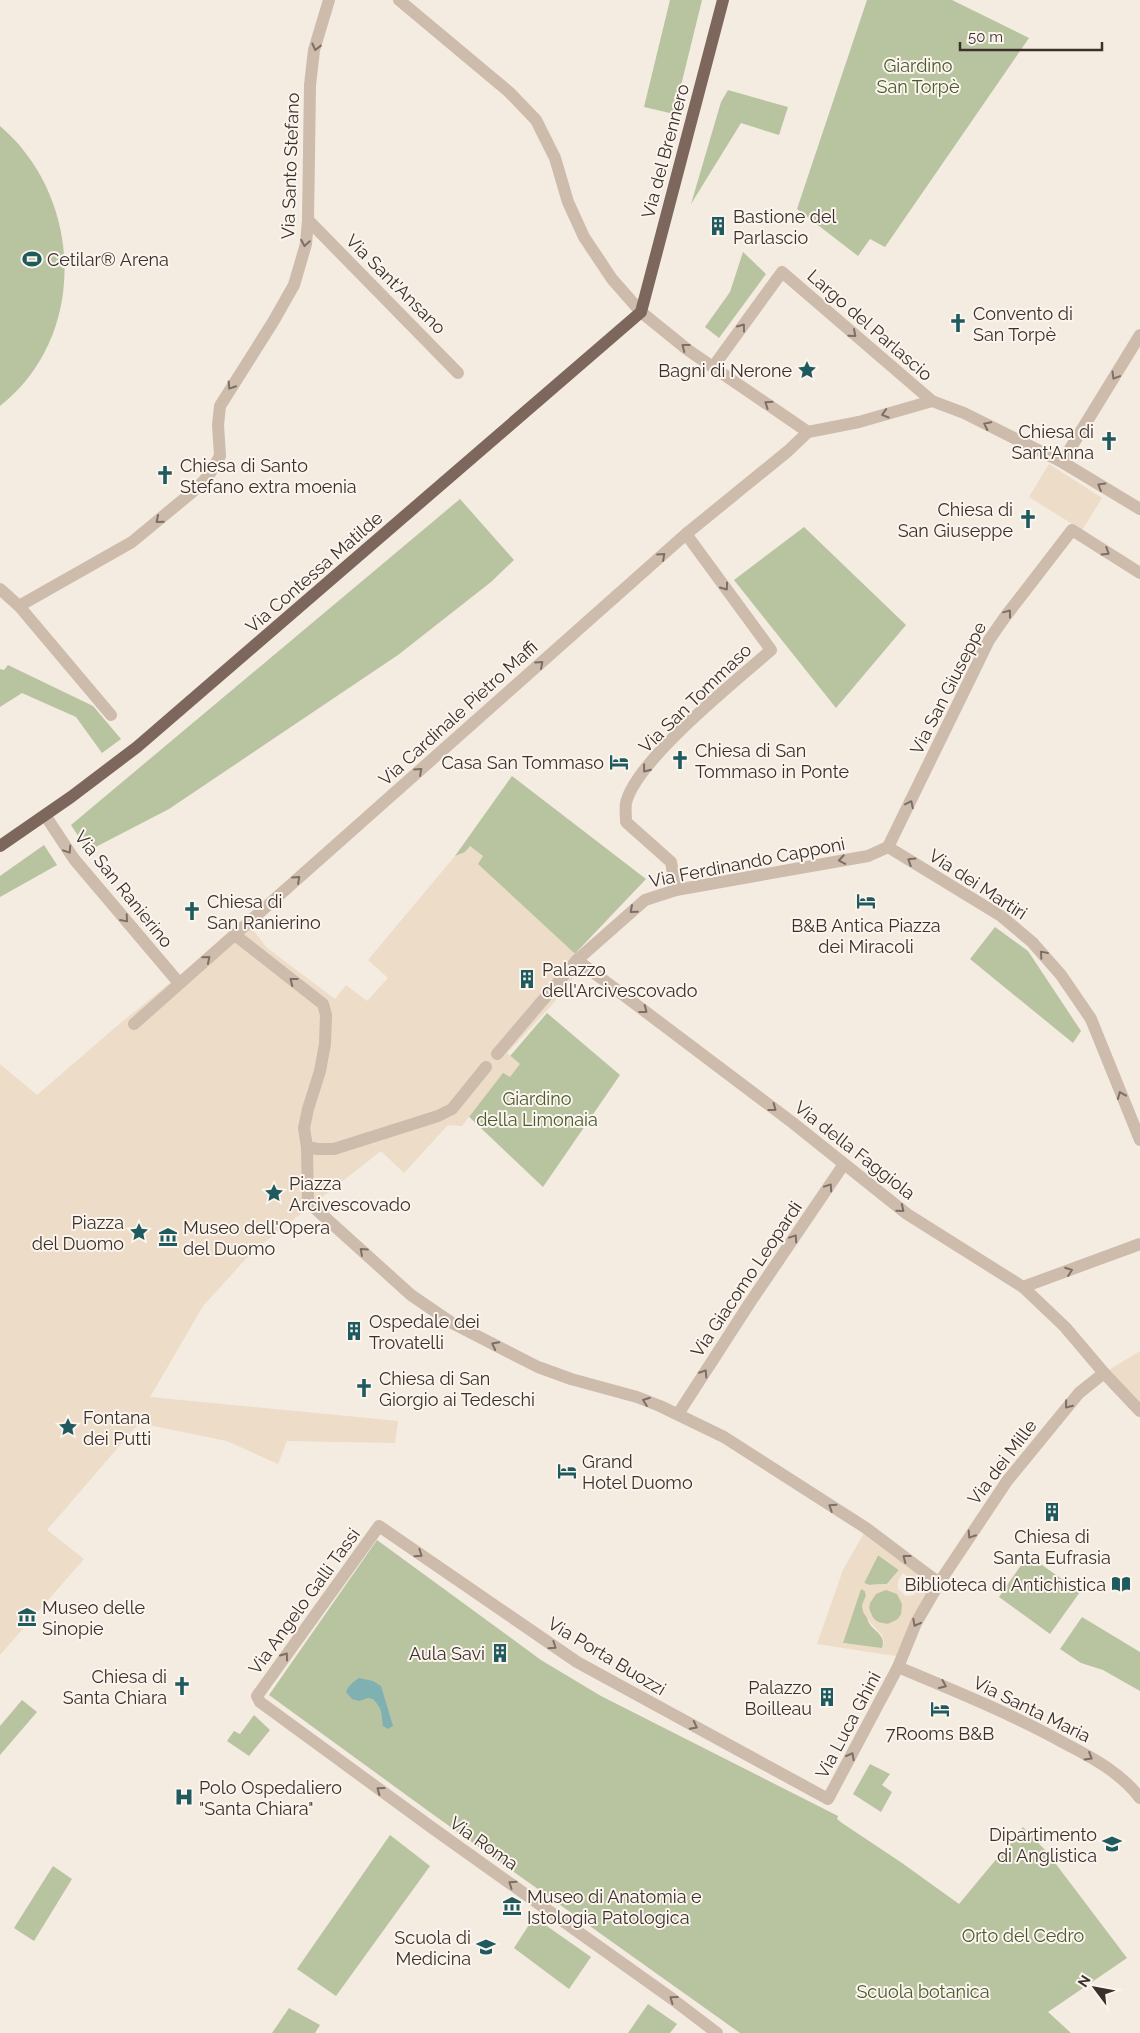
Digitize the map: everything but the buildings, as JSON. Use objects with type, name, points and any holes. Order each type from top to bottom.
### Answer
[{"type":"main road","name":"Via del Brennero","points":[[641,312],[723,0]]},
{"type":"main road","name":"Via Contessa Matilde","points":[[0,846],[45,815],[150,735],[641,312]]},
{"type":"street","name":"Via Santo Stefano","points":[[19,606],[132,542],[196,489],[209,474],[220,456],[218,425],[220,406],[274,322],[294,285],[306,244],[310,85],[314,50],[329,0]]},
{"type":"street","points":[[399,0],[509,92],[536,120],[555,158],[568,202],[584,237],[612,279],[641,312],[688,350],[808,432]]},
{"type":"street","name":"Via Sant'Ansano","points":[[308,220],[458,373]]},
{"type":"street","name":"Largo del Parlascio","points":[[713,367],[782,272],[932,401]]},
{"type":"street","points":[[1062,462],[1140,335]]},
{"type":"street","points":[[932,401],[964,413],[1062,462],[1140,509]]},
{"type":"street","name":"Largo del Parlascio","points":[[808,432],[858,422],[932,401]]},
{"type":"street","name":"Via Cardinale Pietro Maffi","points":[[134,1024],[179,982],[235,935],[686,534],[788,451],[808,432]]},
{"type":"street","name":"Via San Giuseppe","points":[[888,847],[989,640],[1072,530],[1140,573]]},
{"type":"street","name":"Via San Tommaso","points":[[676,890],[671,862],[626,822],[626,803],[634,784],[656,756],[684,728],[771,650],[686,534]]},
{"type":"street","points":[[0,589],[19,606],[111,715]]},
{"type":"street","name":"Via San Ranierino","points":[[45,815],[74,859],[179,982]]},
{"type":"street","name":"Via Ferdinando Capponi","points":[[497,1054],[577,960],[645,900],[676,890],[868,856],[888,847]]},
{"type":"street","name":"Via dei Martiri","points":[[888,847],[1000,916],[1032,942],[1061,974],[1091,1019],[1140,1140]]},
{"type":"street","points":[[235,935],[323,1004],[326,1015],[325,1044],[320,1071],[304,1128],[307,1147],[308,1202],[411,1295],[452,1323],[538,1367],[571,1379],[637,1397],[678,1414],[724,1437],[873,1533],[939,1583]]},
{"type":"street","name":"Via della Faggiola","points":[[577,960],[907,1214],[1023,1287],[1065,1327],[1104,1373],[1140,1411]]},
{"type":"street","points":[[307,1147],[328,1150],[343,1147],[438,1116],[452,1109],[486,1067]]},
{"type":"street","name":"Via Giacomo Leopardi","points":[[678,1414],[750,1301],[844,1164]]},
{"type":"street","points":[[1023,1287],[1140,1244]]},
{"type":"street","name":"Via dei Mille","points":[[898,1667],[912,1631],[939,1583],[1006,1481],[1079,1393],[1104,1373]]},
{"type":"street","name":"Via Angelo Galli Tassi","points":[[257,1696],[379,1526]]},
{"type":"street","name":"Via Porta Buozzi","points":[[379,1526],[577,1662],[828,1799]]},
{"type":"street","name":"Via Luca Ghini","points":[[828,1799],[898,1667]]},
{"type":"street","name":"Via Santa Maria","points":[[898,1667],[1000,1709],[1036,1727],[1111,1770],[1140,1798]]},
{"type":"street","name":"Via Roma","points":[[257,1696],[260,1702],[712,2032]]},
{"type":"green space","points":[[670,0],[702,0],[674,114],[644,107]]},
{"type":"green space","name":"Giardino San Torpè","points":[[867,0],[952,0],[1029,38],[885,247],[870,239],[858,256],[797,209]]},
{"type":"green space","points":[[728,90],[788,107],[779,135],[741,123],[691,204],[721,102]]},
{"type":"green space","name":"Cetilar® Arena","points":[[0,126],[27,156],[48,190],[60,227],[65,266],[61,305],[49,343],[29,377],[0,406]]},
{"type":"green space","points":[[743,252],[766,274],[719,338],[705,327],[730,292]]},
{"type":"green space","points":[[460,499],[514,560],[491,582],[398,655],[169,809],[88,851],[71,825]]},
{"type":"green space","points":[[804,527],[906,625],[836,708],[734,580]]},
{"type":"green space","points":[[8,665],[93,706],[121,739],[102,753],[76,717],[22,693],[0,707],[0,669],[4,670]]},
{"type":"green space","points":[[512,776],[646,879],[569,960],[455,856]]},
{"type":"green space","points":[[44,845],[57,865],[0,897],[0,876]]},
{"type":"green space","points":[[995,927],[1028,951],[1081,1031],[1073,1043],[970,959]]},
{"type":"green space","name":"Giardino della Limonaia","points":[[547,1013],[620,1075],[543,1187],[463,1111]]},
{"type":"green space","points":[[377,1540],[541,1660],[601,1696],[838,1816],[837,1819],[842,1823],[959,1904],[1023,1827],[1046,1851],[1127,1958],[1048,2012],[1071,2033],[740,2033],[269,1695]]},
{"type":"green space","points":[[878,1555],[899,1570],[887,1584],[869,1585],[864,1583]]},
{"type":"green space","points":[[1028,1555],[1080,1592],[1050,1634],[999,1597]]},
{"type":"green space","points":[[861,1588],[865,1591],[866,1595],[868,1621],[883,1640],[882,1649],[842,1643]]},
{"type":"green space","points":[[886,1590],[898,1595],[903,1607],[898,1619],[886,1624],[874,1619],[869,1607],[874,1595]]},
{"type":"green space","points":[[1082,1617],[1140,1652],[1140,1691],[1103,1670],[1081,1663],[1060,1649]]},
{"type":"green space","points":[[22,1700],[37,1712],[0,1755],[0,1726]]},
{"type":"green space","points":[[254,1715],[270,1730],[249,1756],[227,1741],[234,1731],[240,1734]]},
{"type":"green space","points":[[870,1764],[890,1774],[882,1785],[892,1792],[881,1812],[853,1794]]},
{"type":"green space","points":[[390,1835],[430,1866],[336,1996],[297,1969]]},
{"type":"green space","points":[[53,1866],[72,1879],[34,1941],[14,1928]]},
{"type":"green space","points":[[534,1917],[591,1957],[569,1989],[514,1948]]},
{"type":"green space","points":[[648,2004],[677,2024],[670,2033],[628,2033]]},
{"type":"green space","points":[[289,2008],[320,2025],[315,2033],[272,2033]]},
{"type":"shaded area","points":[[1049,464],[1102,498],[1082,530],[1029,497]]},
{"type":"shaded area","name":"Piazza del Duomo","points":[[470,846],[483,856],[478,864],[585,963],[551,1006],[507,1053],[520,1064],[510,1077],[503,1073],[462,1126],[448,1125],[404,1173],[381,1151],[252,1252],[203,1306],[150,1397],[398,1421],[395,1443],[287,1441],[278,1464],[227,1441],[139,1423],[47,1530],[84,1559],[0,1655],[0,1064],[37,1095],[117,1026],[246,921],[267,948],[335,999],[346,985],[367,1001],[388,978],[368,960],[455,856],[465,852]]},
{"type":"shaded area","points":[[1140,1351],[1140,1411],[1104,1373]]},
{"type":"shaded area","points":[[868,1526],[948,1581],[902,1657],[817,1644],[843,1570]],"holes":[[[878,1555],[899,1570],[887,1584],[869,1585],[864,1583]],[[903,1573],[920,1586],[914,1595],[906,1596],[898,1589],[898,1581]],[[861,1589],[865,1591],[866,1595],[862,1605],[863,1612],[882,1635],[884,1643],[882,1648],[843,1643]],[[886,1590],[897,1594],[902,1604],[901,1614],[898,1619],[888,1624],[877,1622],[873,1618],[869,1608],[876,1594]]]},
{"type":"water","points":[[359,1678],[373,1681],[381,1686],[393,1726],[388,1729],[383,1726],[382,1714],[373,1699],[368,1698],[359,1701],[352,1699],[346,1692],[348,1687]]},
{"type":"place","name":"Bastione del Parlascio","points":[[718,226]]},
{"type":"place","name":"Cetilar® Arena","points":[[32,259]]},
{"type":"place","name":"Convento di San Torpè","points":[[958,323]]},
{"type":"place","name":"Bagni di Nerone","points":[[807,370]]},
{"type":"place","name":"Chiesa di Sant'Anna","points":[[1109,441]]},
{"type":"place","name":"Chiesa di Santo Stefano extra moenia","points":[[165,475]]},
{"type":"place","name":"Chiesa di San Giuseppe","points":[[1028,519]]},
{"type":"place","name":"Chiesa di San Tommaso in Ponte","points":[[680,760]]},
{"type":"place","name":"Casa San Tommaso","points":[[619,762]]},
{"type":"place","name":"B&B Antica Piazza dei Miracoli","points":[[866,901]]},
{"type":"place","name":"Chiesa di San Ranierino","points":[[192,911]]},
{"type":"place","name":"Palazzo dell'Arcivescovado","points":[[527,979]]},
{"type":"place","name":"Piazza Arcivescovado","points":[[274,1193]]},
{"type":"place","name":"Piazza del Duomo","points":[[139,1232]]},
{"type":"place","name":"Museo dell'Opera del Duomo","points":[[168,1237]]},
{"type":"place","name":"Ospedale dei Trovatelli","points":[[354,1331]]},
{"type":"place","name":"Chiesa di San Giorgio ai Tedeschi","points":[[364,1388]]},
{"type":"place","name":"Fontana dei Putti","points":[[68,1427]]},
{"type":"place","name":"Grand Hotel Duomo","points":[[567,1471]]},
{"type":"place","name":"Chiesa di Santa Eufrasia","points":[[1052,1512]]},
{"type":"place","name":"Biblioteca di Antichistica","points":[[1121,1584]]},
{"type":"place","name":"Museo delle Sinopie","points":[[27,1617]]},
{"type":"place","name":"Aula Savi","points":[[500,1653]]},
{"type":"place","name":"Chiesa di Santa Chiara","points":[[182,1686]]},
{"type":"place","name":"Palazzo Boilleau","points":[[827,1697]]},
{"type":"place","name":"7Rooms B&B","points":[[940,1709]]},
{"type":"place","name":"Polo Ospedaliero \"Santa Chiara\"","points":[[184,1797]]},
{"type":"place","name":"Dipartimento di Anglistica","points":[[1112,1844]]},
{"type":"place","name":"Museo di Anatomia e Istologia Patologica","points":[[512,1906]]},
{"type":"place","name":"Scuola di Medicina","points":[[486,1947]]},
{"type":"park label","name":"Orto del Cedro","points":[[1023,1935]]},
{"type":"park label","name":"Scuola botanica","points":[[923,1991]]}]
